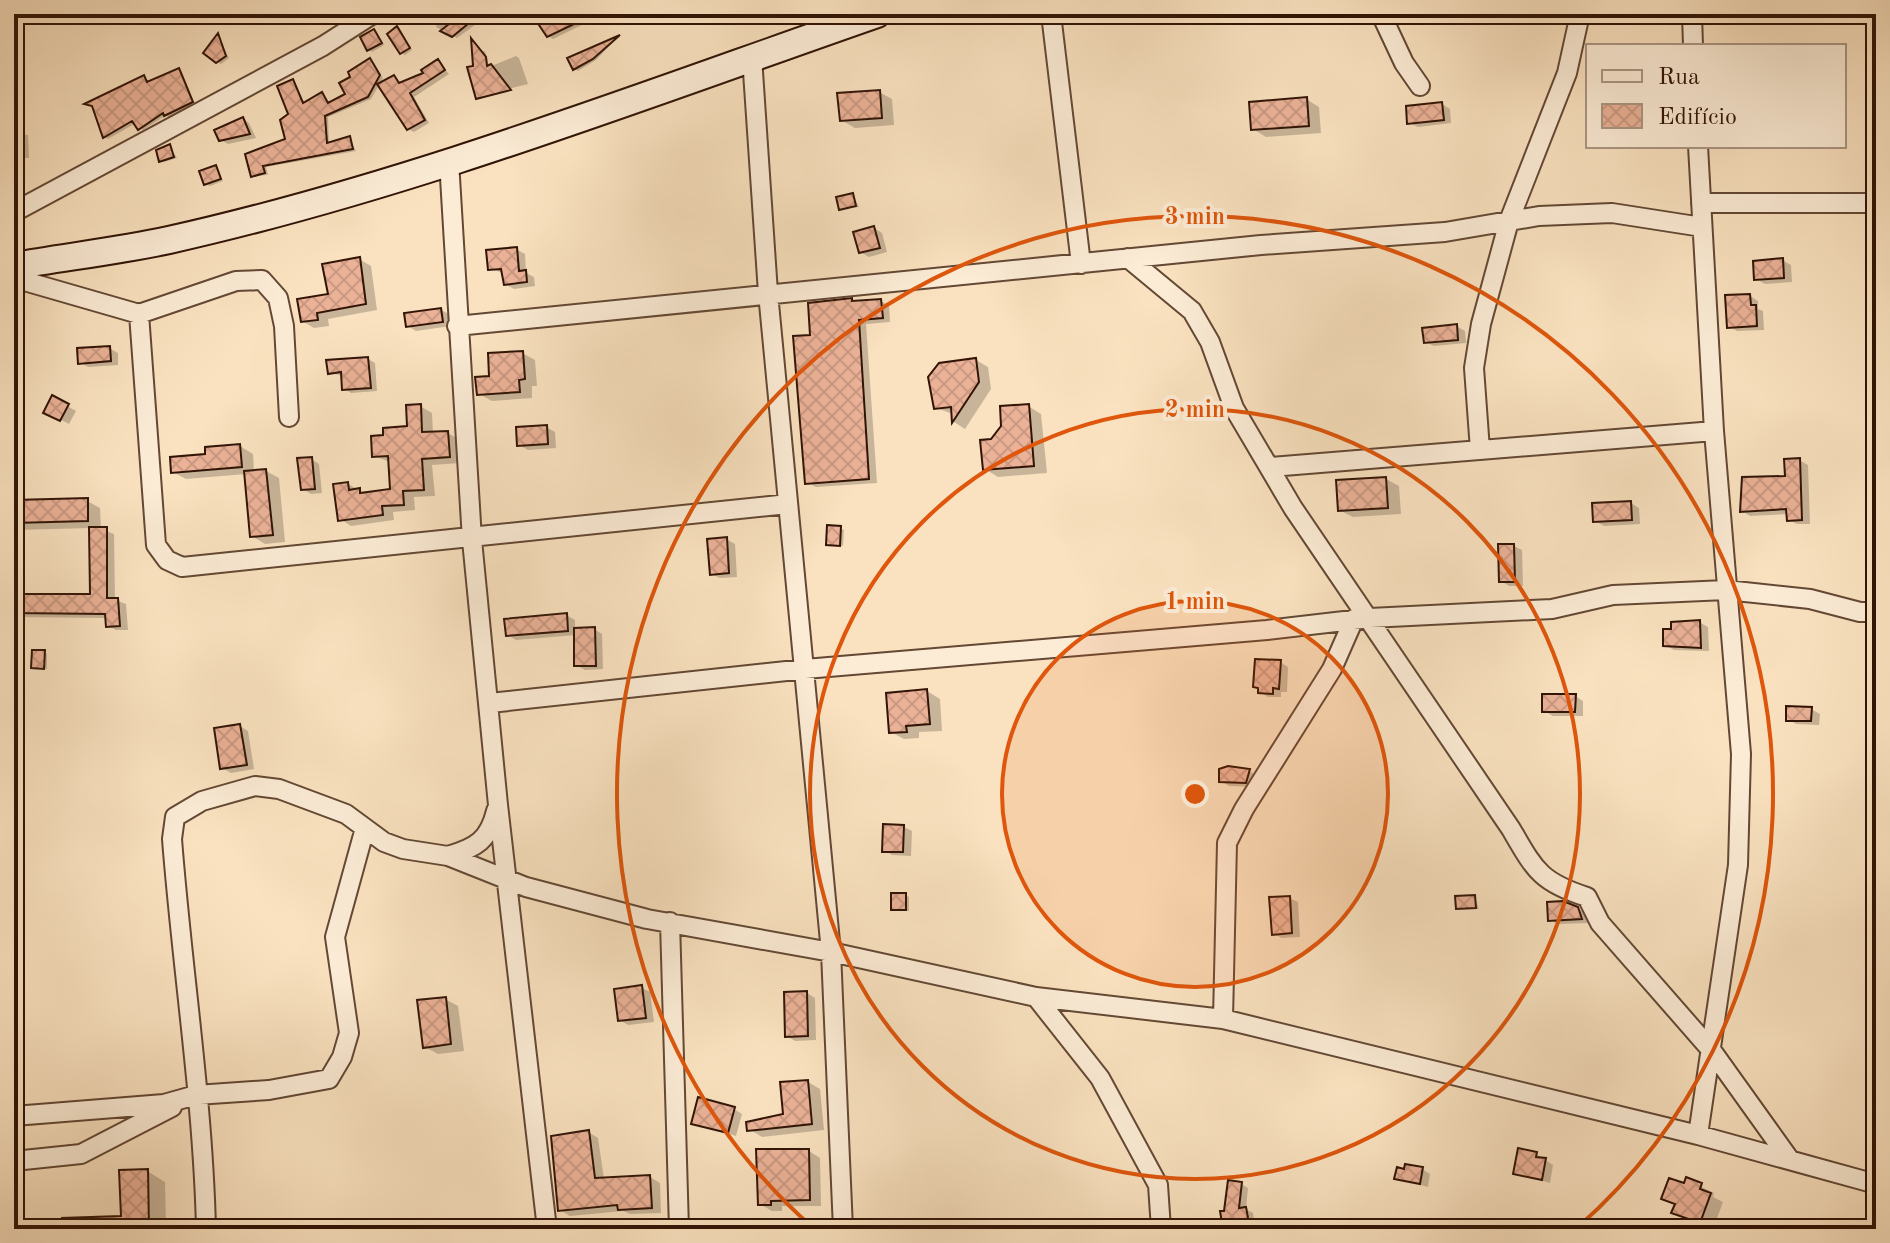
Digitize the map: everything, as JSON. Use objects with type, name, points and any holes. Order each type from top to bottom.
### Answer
[{"type":"main road","points":[[14,266],[167,240],[300,206],[449,161],[877,14]]},
{"type":"street","points":[[14,212],[323,46],[373,14]]},
{"type":"street","points":[[1051,14],[1081,264]]},
{"type":"street","points":[[1381,14],[1404,63],[1420,86]]},
{"type":"street","points":[[1480,450],[1474,368],[1481,324],[1509,221],[1567,73],[1580,14]]},
{"type":"street","points":[[1692,14],[1693,44]]},
{"type":"street","points":[[752,57],[768,293],[831,952],[843,1229]]},
{"type":"street","points":[[1698,148],[1714,431],[1741,754],[1738,865],[1698,1135]]},
{"type":"street","points":[[449,161],[472,540],[498,805],[547,1229]]},
{"type":"street","points":[[1701,203],[1876,203]]},
{"type":"street","points":[[457,326],[1128,258],[1445,232],[1509,221],[1612,213],[1702,227]]},
{"type":"street","points":[[1128,258],[1192,311],[1224,373],[1234,408],[1293,508],[1362,618],[1511,829],[1535,870],[1561,888],[1587,897],[1600,923],[1712,1051],[1790,1160]]},
{"type":"street","points":[[14,278],[139,314],[236,281],[262,280],[278,298],[284,326],[289,417]]},
{"type":"street","points":[[139,314],[156,545],[167,560],[182,567],[472,540],[788,504]]},
{"type":"street","points":[[1271,467],[1714,431]]},
{"type":"street","points":[[490,703],[805,669],[1252,632],[1362,618],[1552,609],[1613,595],[1726,590],[1810,599],[1860,612],[1876,612]]},
{"type":"street","points":[[1223,1019],[1227,843],[1244,809],[1362,618]]},
{"type":"street","points":[[206,1229],[204,1151],[172,839],[175,817],[202,801],[255,786],[279,789],[346,814],[384,842],[403,849],[448,856],[508,880],[670,922],[831,952],[1036,997],[1223,1019],[1698,1135],[1876,1184]]},
{"type":"street","points":[[448,856],[482,843],[493,827],[498,805]]},
{"type":"street","points":[[14,1116],[164,1104],[196,1095],[281,1089],[329,1079],[342,1057],[349,1033],[335,937],[365,828]]},
{"type":"street","points":[[670,922],[679,1229]]},
{"type":"street","points":[[1036,997],[1100,1078],[1158,1185],[1161,1229]]},
{"type":"street","points":[[14,1161],[81,1154],[196,1095]]},
{"type":"building","points":[[462,14],[480,14],[452,37],[440,31]]},
{"type":"building","points":[[555,14],[595,14],[547,37],[539,25]]},
{"type":"building","points":[[397,26],[410,48],[400,54],[387,34]]},
{"type":"building","points":[[374,29],[382,43],[367,51],[360,37]]},
{"type":"building","points":[[218,33],[226,56],[216,63],[203,53]]},
{"type":"building","points":[[620,35],[593,59],[573,70],[567,58]]},
{"type":"building","points":[[471,38],[486,57],[487,66],[491,64],[511,90],[476,99],[467,67],[473,66]]},
{"type":"building","points":[[370,58],[380,75],[368,97],[325,116],[327,143],[350,136],[353,149],[263,166],[265,173],[251,177],[245,154],[285,139],[280,120],[288,114],[277,86],[293,79],[303,103],[322,92],[328,103],[345,94],[339,83],[350,77],[348,72]]},
{"type":"building","points":[[438,59],[445,70],[410,93],[425,120],[407,130],[377,84],[394,75],[399,83],[423,73],[421,70]]},
{"type":"building","points":[[179,68],[193,102],[164,116],[163,113],[138,130],[132,121],[103,138],[92,106],[84,104],[144,75],[147,82]]},
{"type":"building","points":[[880,90],[882,118],[840,121],[837,93]]},
{"type":"building","points":[[1307,97],[1309,126],[1251,130],[1249,102]]},
{"type":"building","points":[[1442,102],[1444,120],[1407,124],[1406,106]]},
{"type":"building","points":[[243,117],[250,134],[219,141],[214,130]]},
{"type":"building","points":[[170,144],[174,157],[159,162],[156,150]]},
{"type":"building","points":[[216,165],[221,179],[204,185],[199,171]]},
{"type":"building","points":[[853,193],[856,206],[839,210],[836,197]]},
{"type":"building","points":[[874,226],[880,248],[859,253],[853,232]]},
{"type":"building","points":[[517,247],[519,271],[526,270],[527,282],[504,285],[501,269],[488,270],[486,250]]},
{"type":"building","points":[[360,257],[366,304],[317,313],[318,320],[301,322],[297,299],[328,294],[322,264]]},
{"type":"building","points":[[1783,258],[1784,278],[1754,280],[1753,261]]},
{"type":"building","points":[[1750,294],[1751,305],[1756,305],[1757,326],[1727,328],[1725,295]]},
{"type":"building","points":[[852,298],[852,301],[881,299],[883,318],[859,320],[869,479],[805,484],[793,336],[810,335],[808,303]]},
{"type":"building","points":[[441,308],[443,322],[406,327],[404,313]]},
{"type":"building","points":[[1457,324],[1458,340],[1424,343],[1422,328]]},
{"type":"building","points":[[110,346],[111,361],[78,364],[77,348]]},
{"type":"building","points":[[523,351],[525,379],[519,380],[520,392],[477,395],[475,377],[489,376],[488,353]]},
{"type":"building","points":[[368,357],[371,388],[342,390],[341,372],[328,374],[326,360]]},
{"type":"building","points":[[976,358],[979,382],[952,423],[951,407],[934,409],[928,377],[939,363]]},
{"type":"building","points":[[52,395],[69,404],[60,421],[43,413]]},
{"type":"building","points":[[421,404],[422,432],[448,431],[450,457],[422,459],[424,490],[403,491],[404,505],[382,506],[383,515],[338,521],[333,484],[348,482],[349,490],[360,488],[360,493],[390,489],[388,456],[372,457],[371,436],[383,435],[383,428],[407,426],[406,405]]},
{"type":"building","points":[[1029,404],[1034,466],[983,470],[980,440],[991,439],[1001,426],[1000,406]]},
{"type":"building","points":[[547,425],[548,444],[517,446],[516,427]]},
{"type":"building","points":[[240,444],[242,467],[171,473],[170,457],[205,454],[205,447]]},
{"type":"building","points":[[312,457],[315,489],[301,490],[297,458]]},
{"type":"building","points":[[1800,458],[1802,520],[1787,521],[1786,509],[1740,512],[1742,477],[1785,476],[1784,459]]},
{"type":"building","points":[[266,469],[273,535],[250,537],[244,471]]},
{"type":"building","points":[[1386,477],[1388,508],[1338,511],[1336,480]]},
{"type":"building","points":[[88,498],[88,521],[14,523],[14,500]]},
{"type":"building","points":[[1631,501],[1632,520],[1593,522],[1592,503]]},
{"type":"building","points":[[827,525],[841,526],[840,546],[826,545]]},
{"type":"building","points":[[89,527],[107,527],[107,598],[118,598],[120,626],[106,627],[105,614],[14,613],[14,594],[90,594]]},
{"type":"building","points":[[727,537],[729,573],[710,575],[707,539]]},
{"type":"building","points":[[1498,544],[1514,544],[1515,582],[1499,582]]},
{"type":"building","points":[[567,613],[568,631],[506,636],[504,619]]},
{"type":"building","points":[[1700,620],[1701,648],[1663,646],[1663,629],[1671,629],[1671,622]]},
{"type":"building","points":[[595,627],[596,666],[574,666],[574,628]]},
{"type":"building","points":[[32,650],[45,650],[44,669],[31,668]]},
{"type":"building","points":[[1255,659],[1281,660],[1279,689],[1273,688],[1273,694],[1258,693],[1258,688],[1253,687]]},
{"type":"building","points":[[927,689],[930,724],[906,726],[907,732],[889,733],[886,693]]},
{"type":"building","points":[[1542,694],[1576,694],[1575,712],[1542,712]]},
{"type":"building","points":[[1786,706],[1812,707],[1811,721],[1786,721]]},
{"type":"building","points":[[240,724],[247,765],[220,769],[214,728]]},
{"type":"building","points":[[1228,766],[1250,769],[1246,783],[1219,782],[1219,769]]},
{"type":"building","points":[[883,824],[904,825],[903,852],[882,852]]},
{"type":"building","points":[[891,893],[906,893],[906,910],[891,910]]},
{"type":"building","points":[[1475,895],[1476,908],[1456,909],[1455,896]]},
{"type":"building","points":[[1290,896],[1292,933],[1272,935],[1269,897]]},
{"type":"building","points":[[1563,901],[1578,907],[1582,919],[1548,921],[1547,902]]},
{"type":"building","points":[[642,985],[646,1018],[618,1021],[614,989]]},
{"type":"building","points":[[807,991],[808,1036],[785,1037],[784,992]]},
{"type":"building","points":[[446,997],[451,1044],[423,1048],[417,1000]]},
{"type":"building","points":[[808,1080],[812,1124],[747,1131],[746,1122],[783,1114],[780,1082]]},
{"type":"building","points":[[698,1097],[735,1107],[728,1133],[691,1124]]},
{"type":"building","points":[[589,1130],[595,1178],[650,1175],[652,1208],[618,1210],[617,1205],[558,1211],[551,1136]]},
{"type":"building","points":[[1518,1148],[1537,1152],[1536,1157],[1546,1158],[1542,1180],[1513,1174]]},
{"type":"building","points":[[756,1149],[809,1149],[810,1200],[771,1201],[771,1205],[758,1205]]},
{"type":"building","points":[[1405,1164],[1423,1167],[1420,1184],[1394,1179],[1397,1167],[1404,1169]]},
{"type":"building","points":[[148,1169],[149,1229],[62,1229],[62,1218],[121,1216],[119,1170]]},
{"type":"building","points":[[1686,1177],[1702,1183],[1700,1189],[1711,1193],[1700,1223],[1671,1213],[1675,1204],[1661,1199],[1669,1178],[1684,1183]]},
{"type":"building","points":[[1228,1180],[1242,1182],[1239,1208],[1246,1207],[1250,1229],[1223,1229],[1220,1211],[1224,1211]]}]
